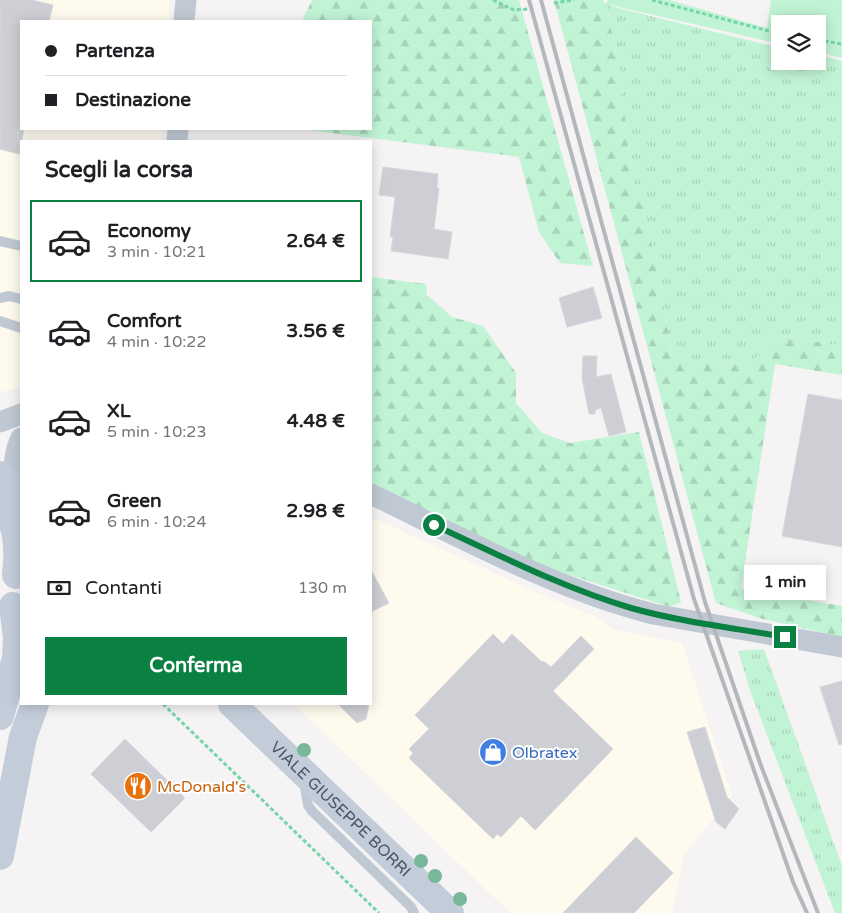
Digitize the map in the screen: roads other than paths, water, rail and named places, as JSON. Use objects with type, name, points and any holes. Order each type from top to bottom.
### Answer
[{"type":"main road","points":[[0,716],[16,658],[17,637],[17,615],[12,591],[19,571],[16,531],[10,514],[9,491]]},
{"type":"main road","points":[[0,856],[24,737],[35,705]]},
{"type":"main road","name":"VIALE GIUSEPPE BORRI","points":[[233,705],[450,913]]},
{"type":"street","points":[[184,20],[186,0]]},
{"type":"street","points":[[0,422],[20,414]]},
{"type":"street","points":[[9,491],[13,478],[14,461],[20,441]]},
{"type":"street","points":[[372,494],[523,566],[582,591],[629,607],[653,614],[842,647]]},
{"type":"lane","points":[[0,241],[20,246]]},
{"type":"lane","points":[[0,298],[9,296],[20,299]]},
{"type":"lane","points":[[0,321],[20,328]]},
{"type":"lane","points":[[302,770],[308,805],[312,811],[411,907],[414,913]]},
{"type":"railway","points":[[529,0],[694,599],[793,882],[807,913]]},
{"type":"railway","points":[[541,0],[705,602],[760,763],[818,913]]},
{"type":"place","name":"Olbratex","points":[[493,752]]},
{"type":"place","name":"McDonald's","points":[[138,786]]}]
